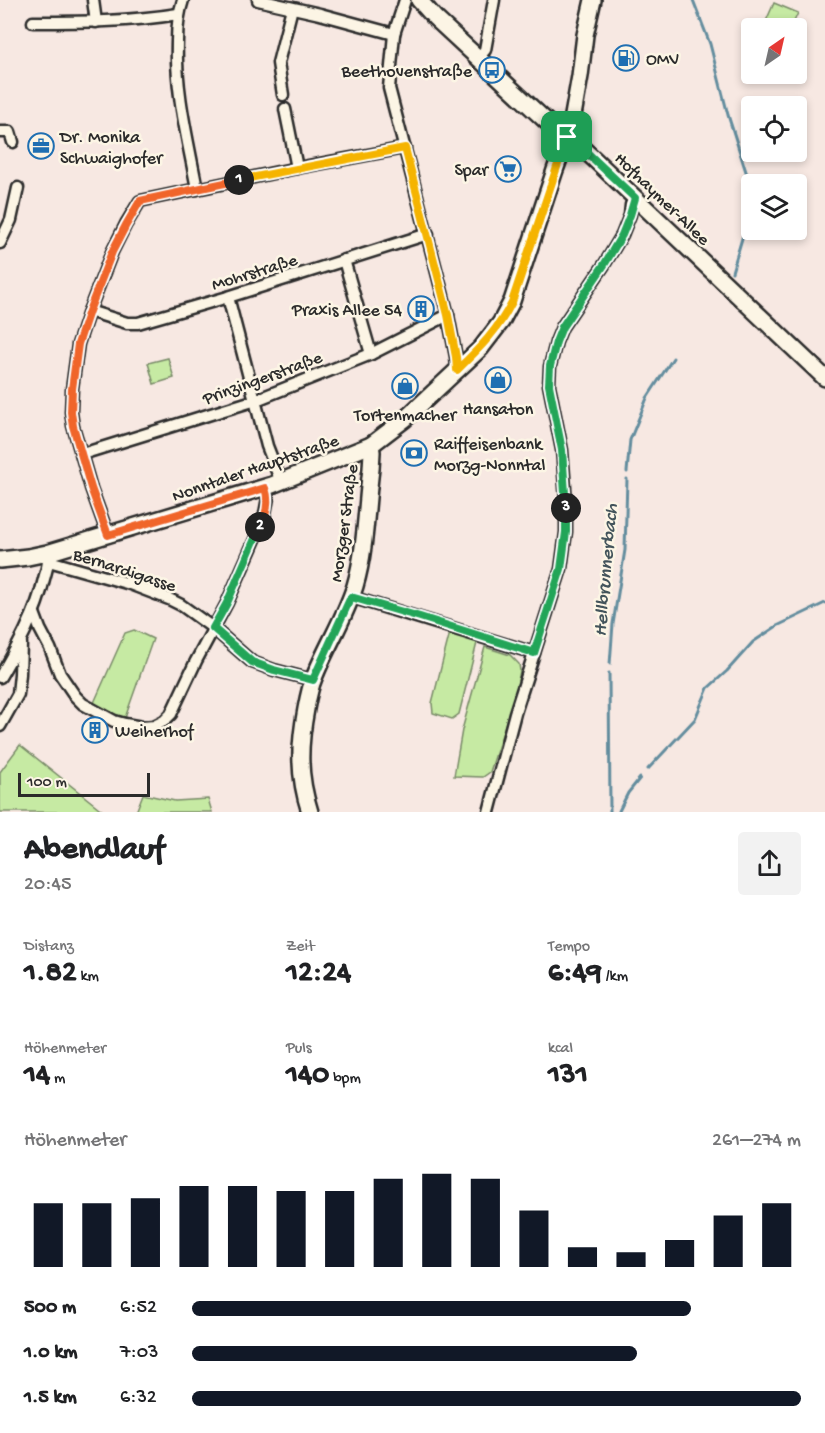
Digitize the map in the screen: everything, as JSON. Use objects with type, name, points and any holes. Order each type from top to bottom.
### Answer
[{"type":"street","points":[[93,0],[96,22]]},
{"type":"street","points":[[183,0],[178,14],[176,59],[178,91],[197,189]]},
{"type":"street","points":[[258,0],[394,34]]},
{"type":"street","points":[[405,0],[394,34],[389,87],[448,315],[457,370]]},
{"type":"street","name":"Hofhaymer-Allee","points":[[419,0],[435,18],[558,132],[581,147],[825,378]]},
{"type":"street","points":[[478,58],[485,50],[494,0]]},
{"type":"street","name":"Nonntaler Hauptstraße","points":[[0,561],[48,557],[108,535],[265,488],[371,445],[405,419],[481,348],[501,322],[512,302],[567,137],[593,0]]},
{"type":"street","points":[[283,95],[278,63],[292,8]]},
{"type":"street","points":[[33,22],[96,22],[178,14]]},
{"type":"street","points":[[285,109],[297,168]]},
{"type":"street","points":[[0,132],[10,132],[13,142]]},
{"type":"street","points":[[108,535],[91,488],[73,426],[72,389],[78,344],[89,311],[112,252],[140,201],[405,148]]},
{"type":"street","points":[[0,243],[11,220],[18,188]]},
{"type":"street","points":[[489,812],[515,713],[561,569],[566,532],[566,500],[562,450],[549,385],[550,366],[562,327],[622,235],[635,198]]},
{"type":"street","name":"Mohrstraße","points":[[89,311],[127,323],[138,323],[428,234]]},
{"type":"street","points":[[344,260],[371,354]]},
{"type":"street","points":[[228,297],[268,447],[281,482]]},
{"type":"street","name":"Prinzingerstraße","points":[[82,454],[256,400],[371,354],[448,315]]},
{"type":"street","name":"Morzger Straße","points":[[310,812],[302,783],[300,753],[304,717],[313,680],[351,597],[358,575],[372,463],[371,445]]},
{"type":"street","points":[[34,613],[60,674],[83,704],[124,724],[142,727],[154,726],[164,721],[171,714],[227,603],[264,519],[268,498],[265,488]]},
{"type":"street","points":[[0,677],[34,613],[48,557]]},
{"type":"street","name":"Bernardigasse","points":[[48,557],[130,584],[181,604],[252,662],[313,680]]},
{"type":"street","points":[[351,597],[534,653]]},
{"type":"street","points":[[0,726],[18,694],[21,640]]},
{"type":"green space","points":[[774,3],[798,13],[796,18],[767,18]]},
{"type":"green space","points":[[168,358],[174,378],[154,384],[148,363]]},
{"type":"green space","points":[[134,630],[153,639],[125,718],[93,705],[125,633]]},
{"type":"green space","points":[[455,632],[478,639],[459,714],[452,719],[433,713],[432,703],[449,636]]},
{"type":"green space","points":[[485,647],[510,655],[519,664],[516,691],[490,772],[483,777],[454,776],[462,730]]},
{"type":"green space","points":[[20,745],[104,812],[0,812],[0,772]]},
{"type":"green space","points":[[143,794],[175,801],[208,799],[212,812],[136,812]]},
{"type":"waterway","name":"Hellbrunnerbach","points":[[693,0],[710,44],[728,115],[748,178],[743,235],[732,272]]},
{"type":"waterway","name":"Hellbrunnerbach","points":[[627,472],[630,440],[647,398],[673,358]]},
{"type":"waterway","name":"Hellbrunnerbach","points":[[610,664],[613,624],[625,550],[627,479]]},
{"type":"waterway","points":[[648,769],[695,719],[708,688],[753,642],[777,626],[825,603]]},
{"type":"waterway","name":"Hellbrunnerbach","points":[[609,673],[610,812]]},
{"type":"waterway","points":[[619,811],[628,793],[640,778]]},
{"type":"place","name":"OMV","points":[[626,58]]},
{"type":"place","name":"Beethovenstraße","points":[[492,70]]},
{"type":"place","name":"Dr. Monika Schwaighofer","points":[[41,146]]},
{"type":"place","name":"Spar","points":[[508,169]]},
{"type":"place","name":"Praxis Allee 54","points":[[421,309]]},
{"type":"place","name":"Hansaton","points":[[498,380]]},
{"type":"place","name":"Tortenmacher","points":[[405,386]]},
{"type":"place","name":"Raiffeisenbank Morzg-Nonntal","points":[[414,453]]},
{"type":"place","name":"Weiherhof","points":[[95,730]]},
{"type":"route","points":[[567,137],[581,147],[635,198],[622,235],[562,327],[550,366],[549,385],[562,450],[566,532],[561,569],[534,653],[351,597],[313,680],[252,662],[213,628],[227,603],[264,519],[268,498],[265,488],[108,535],[91,488],[73,426],[72,389],[78,344],[112,252],[140,201],[405,148],[448,315],[457,370],[481,348],[501,322],[512,302],[567,137]]}]
